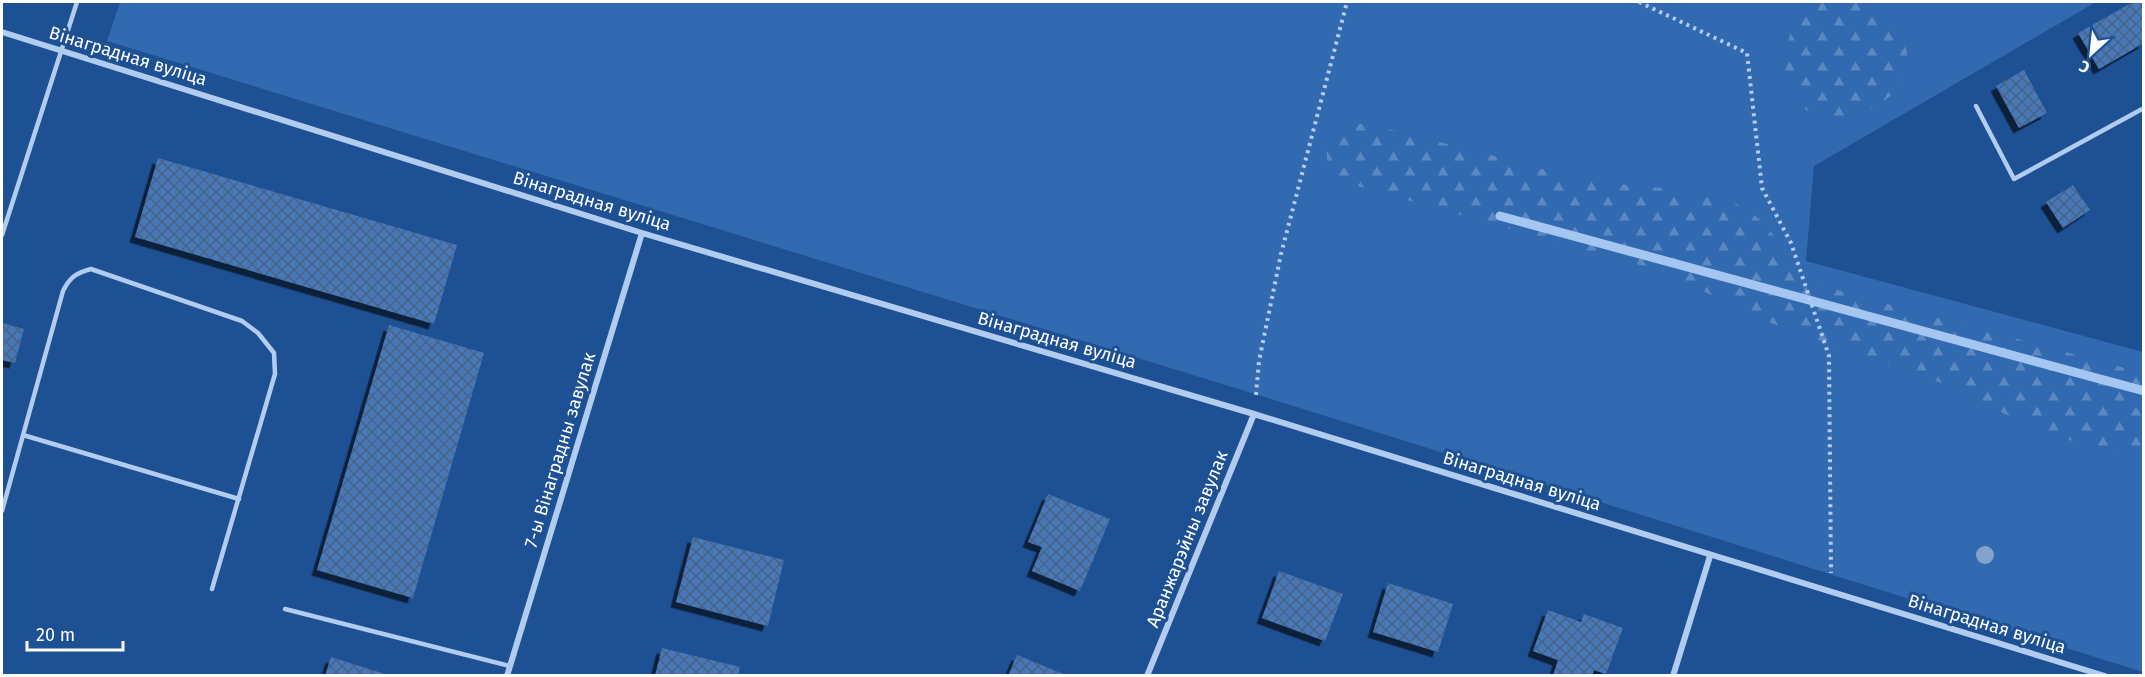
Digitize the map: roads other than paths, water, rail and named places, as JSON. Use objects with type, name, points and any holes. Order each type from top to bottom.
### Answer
[{"type":"street","name":"Вінаградная вуліца","points":[[2,32],[642,233],[1254,414],[2105,675]]},
{"type":"street","name":"7-ы Вінаградны завулак","points":[[507,675],[642,233]]},
{"type":"street","name":"Аранжарэйны завулак","points":[[1148,675],[1254,414]]},
{"type":"street","points":[[1673,675],[1710,555]]},
{"type":"lane","points":[[2,235],[77,2]]},
{"type":"lane","points":[[1976,106],[2014,179],[2144,108]]},
{"type":"lane","points":[[2,511],[63,291],[69,278],[91,269],[242,321],[258,333],[273,353],[275,374],[212,589]]},
{"type":"lane","points":[[23,435],[239,498]]},
{"type":"lane","points":[[285,609],[510,666]]},
{"type":"waterway","points":[[1500,216],[2144,391]]}]
